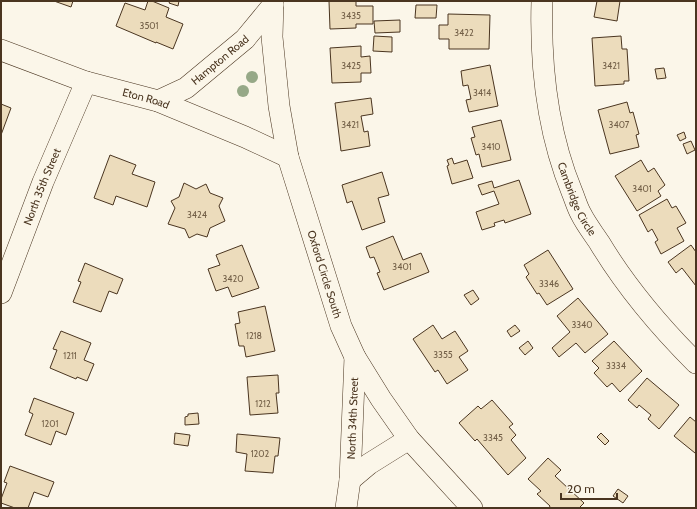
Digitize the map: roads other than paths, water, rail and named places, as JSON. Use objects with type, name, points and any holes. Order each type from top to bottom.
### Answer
[{"type":"street","name":"Cambridge Circle","points":[[542,1],[541,46],[545,89],[549,111],[553,132],[565,175],[581,214],[616,270],[642,304],[670,337],[696,363]]},
{"type":"street","name":"Hampton Road","points":[[158,101],[186,88],[245,40],[273,3]]},
{"type":"street","name":"Oxford Circle South","points":[[273,3],[272,37],[279,106],[288,157],[341,326],[355,357],[409,439],[472,508]]},
{"type":"street","name":"Eton Road","points":[[1,50],[86,82],[158,101],[245,137],[288,157]]},
{"type":"street","name":"North 35th Street","points":[[1,293],[43,182],[86,82]]},
{"type":"street","name":"North 34th Street","points":[[346,508],[350,480],[355,357]]},
{"type":"street","name":"North 34th Street","points":[[350,480],[369,464],[409,439]]}]
